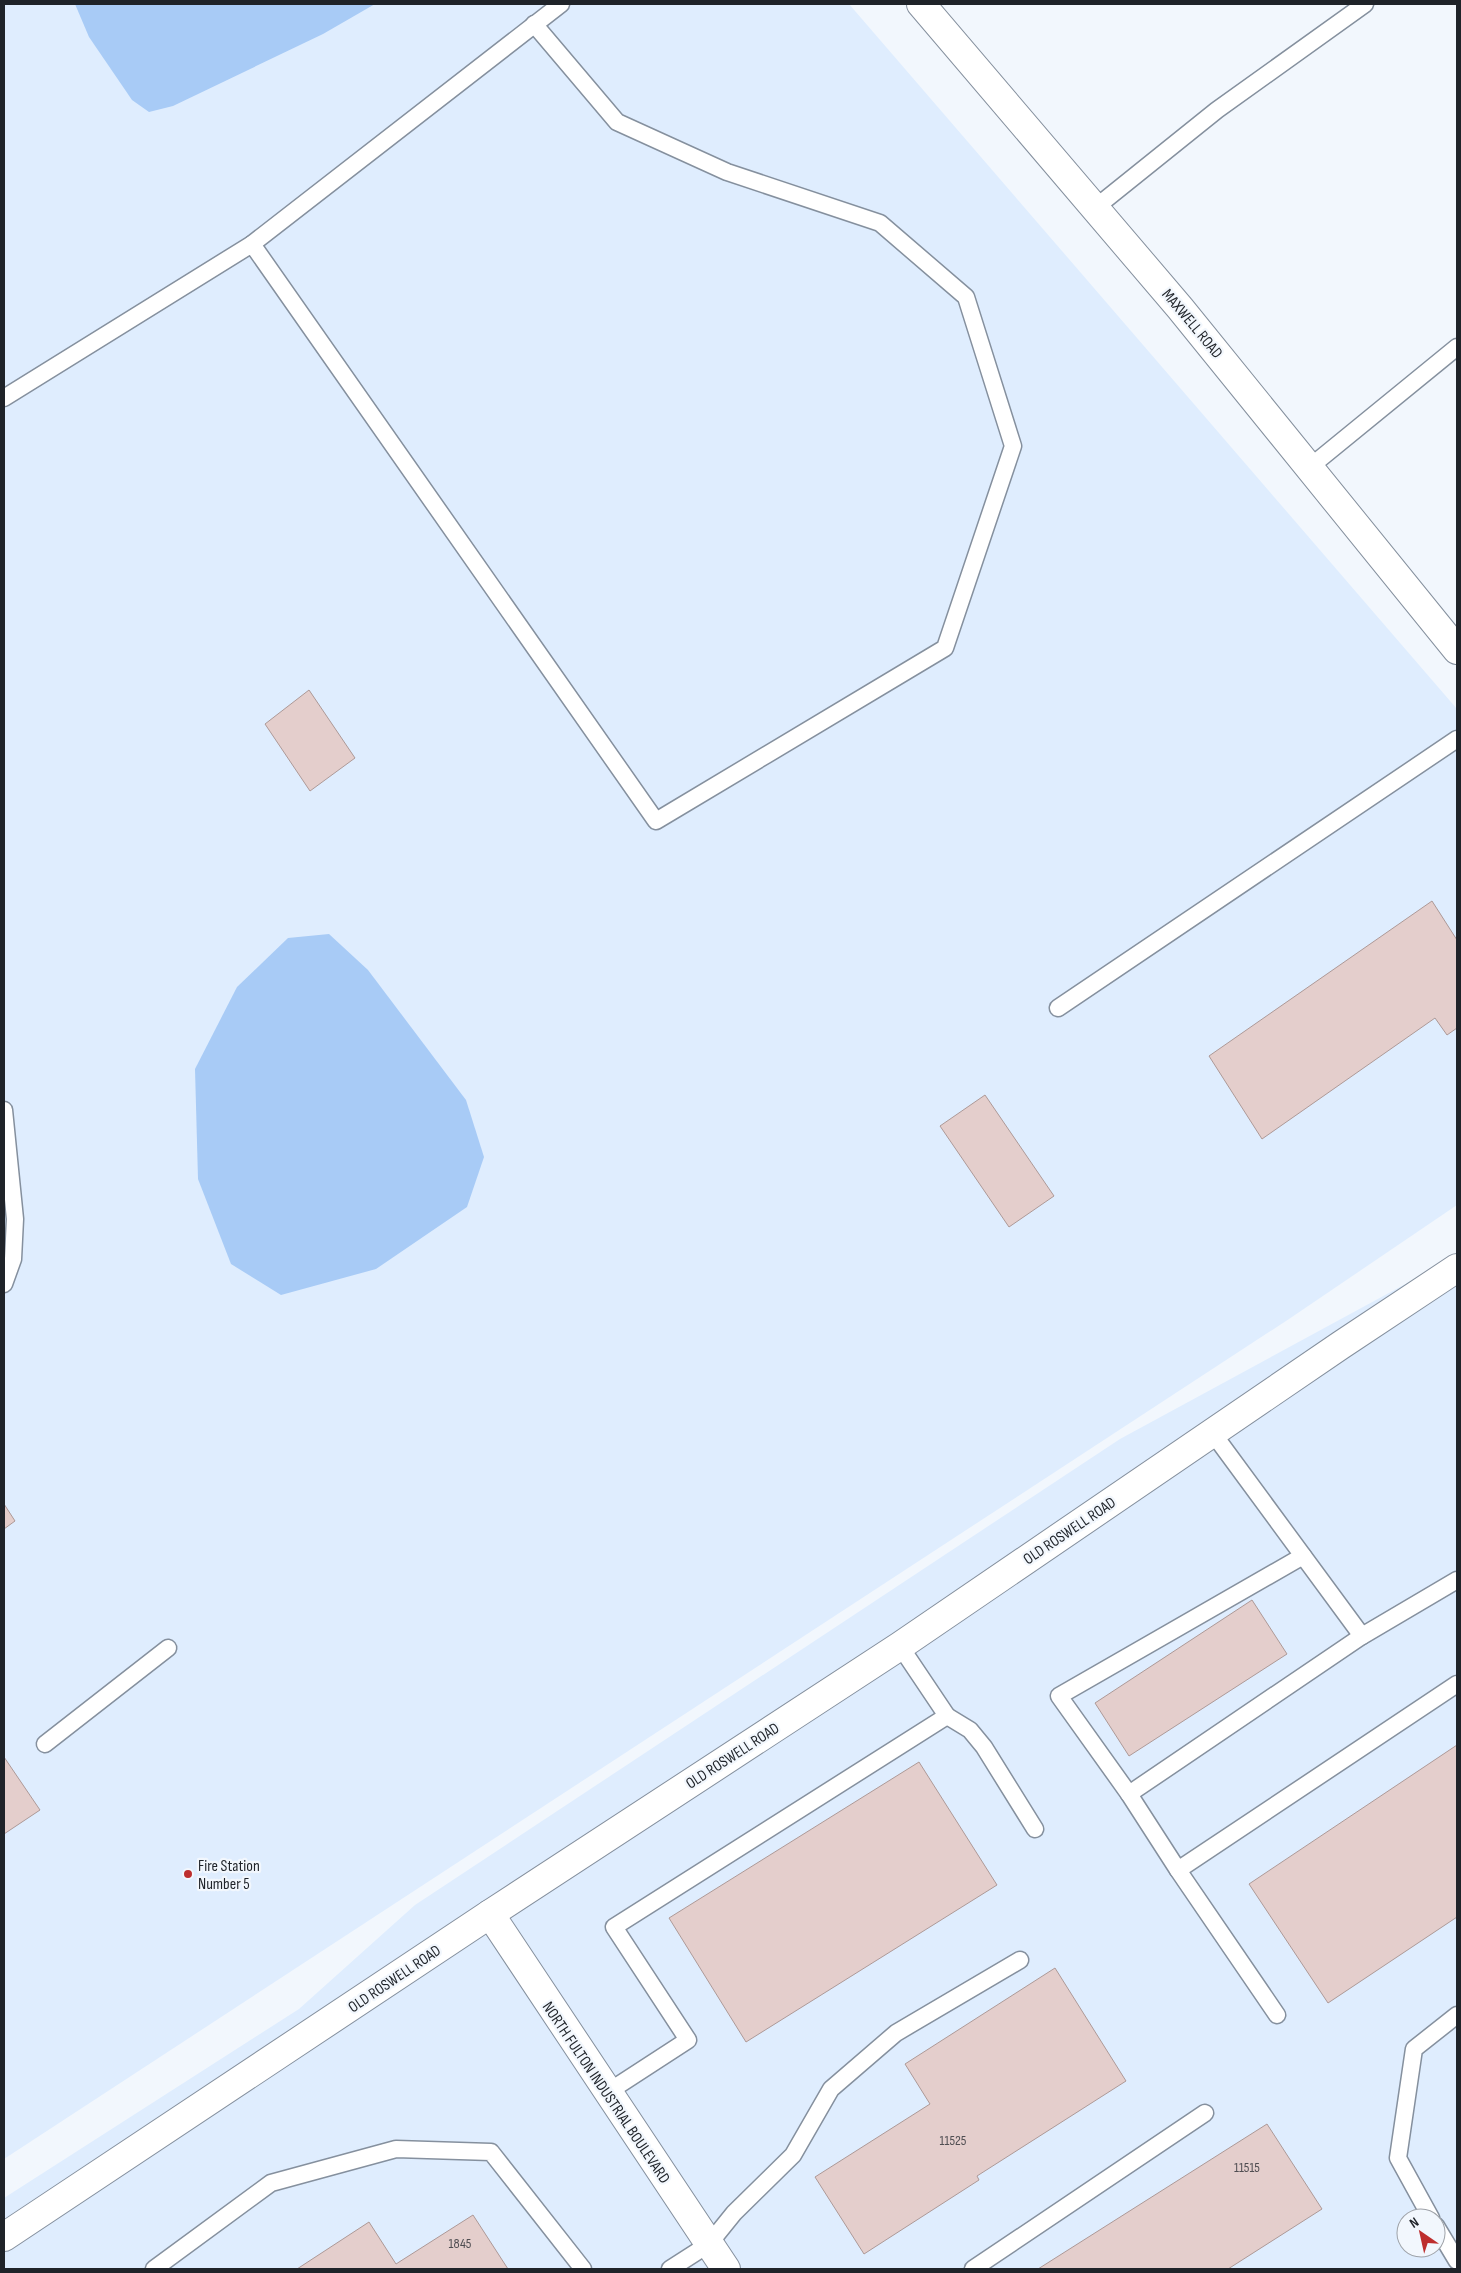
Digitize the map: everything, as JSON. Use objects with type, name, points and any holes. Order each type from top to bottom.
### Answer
[{"type":"street","name":"MAXWELL ROAD","points":[[921,4],[1180,308],[1310,466],[1457,650]]},
{"type":"street","name":"OLD ROSWELL ROAD","points":[[4,2237],[490,1914],[900,1646],[1212,1432],[1457,1268]]},
{"type":"street","name":"NORTH FULTON INDUSTRIAL BOULEVARD","points":[[490,1914],[726,2269]]},
{"type":"lane","points":[[4,398],[252,244],[561,4]]},
{"type":"lane","points":[[1095,208],[1216,110],[1365,4]]},
{"type":"lane","points":[[252,244],[656,821],[946,648],[1013,446],[966,297],[880,223],[727,172],[617,122],[534,24]]},
{"type":"lane","points":[[1310,466],[1457,348]]},
{"type":"lane","points":[[1058,1008],[1457,738]]},
{"type":"lane","points":[[4,1110],[15,1219],[13,1259],[4,1284]]},
{"type":"lane","points":[[1212,1432],[1362,1636]]},
{"type":"lane","points":[[1277,2014],[1178,1870],[1129,1794],[1060,1696],[1303,1556]]},
{"type":"lane","points":[[1129,1794],[1362,1636],[1457,1580]]},
{"type":"lane","points":[[900,1646],[947,1716],[970,1730],[984,1747],[1035,1829]]},
{"type":"lane","points":[[46,1744],[168,1648]]},
{"type":"lane","points":[[1178,1870],[1457,1684]]},
{"type":"lane","points":[[608,2092],[688,2040],[614,1928],[947,1716]]},
{"type":"lane","points":[[670,2269],[709,2244],[734,2213],[793,2155],[831,2089],[896,2033],[1020,1960]]},
{"type":"lane","points":[[1426,2208],[1398,2158],[1414,2048],[1457,2016]]},
{"type":"lane","points":[[973,2269],[1205,2112]]},
{"type":"lane","points":[[154,2269],[271,2183],[396,2149],[491,2152],[583,2269]]},
{"type":"lane","points":[[1446,2241],[1455,2254]]},
{"type":"shaded area","points":[[4,4],[849,4],[1457,709],[1457,1205],[1289,1319],[4,2159]]},
{"type":"shaded area","points":[[1457,1256],[1457,2269],[4,2269],[4,2198],[299,2009],[415,1905],[1120,1439]]},
{"type":"water","points":[[75,4],[375,4],[323,34],[173,106],[149,112],[132,100],[89,37]]},
{"type":"water","points":[[329,934],[368,970],[466,1100],[484,1157],[467,1207],[376,1269],[281,1295],[231,1264],[198,1179],[195,1069],[237,987],[288,938]]},
{"type":"building","points":[[309,690],[355,758],[310,791],[265,724]]},
{"type":"building","points":[[1432,901],[1457,940],[1457,1028],[1447,1035],[1435,1018],[1262,1139],[1209,1056]]},
{"type":"building","points":[[985,1095],[1054,1196],[1009,1227],[940,1126]]},
{"type":"building","points":[[4,1504],[15,1521],[4,1529]]},
{"type":"building","points":[[1252,1600],[1287,1654],[1129,1756],[1095,1703]]},
{"type":"building","points":[[1457,1745],[1457,1917],[1328,2003],[1249,1884]]},
{"type":"building","points":[[4,1757],[40,1810],[4,1834]]},
{"type":"building","points":[[919,1762],[997,1885],[746,2042],[669,1918]]},
{"type":"building","points":[[1055,1968],[1126,2081],[977,2176],[979,2180],[864,2254],[815,2177],[930,2104],[905,2064]]},
{"type":"building","points":[[1267,2124],[1322,2209],[1228,2269],[1038,2269]]},
{"type":"building","points":[[473,2215],[508,2269],[297,2269],[369,2222],[396,2264]]},
{"type":"place","name":"Fire Station Number 5","points":[[188,1874]]}]
